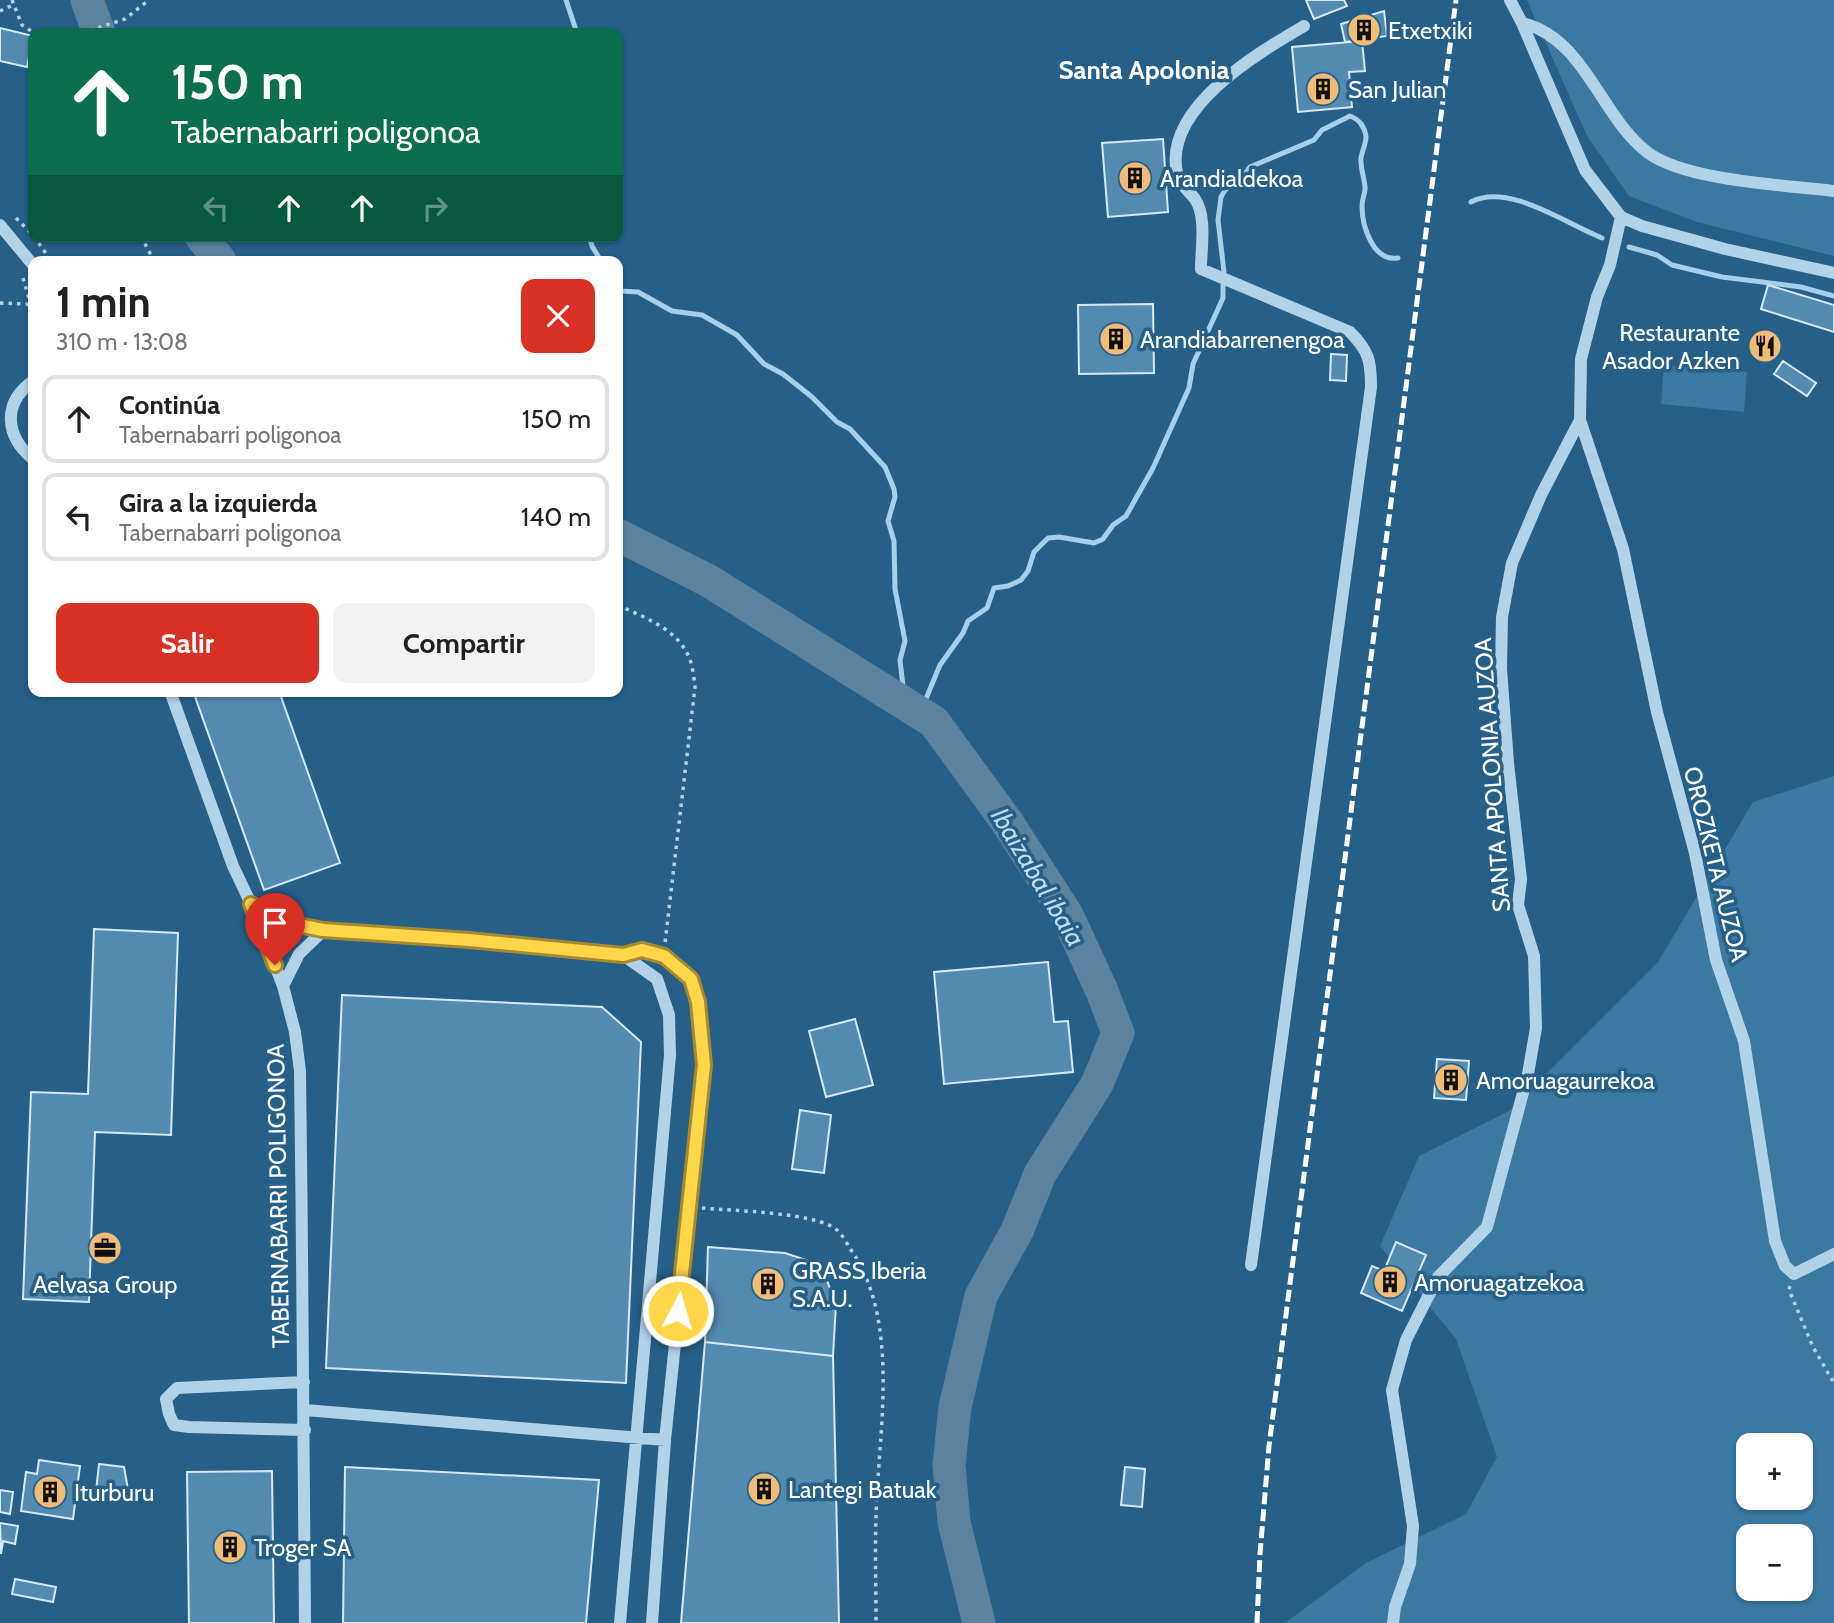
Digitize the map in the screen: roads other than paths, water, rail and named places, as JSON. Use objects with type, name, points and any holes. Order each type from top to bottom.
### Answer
[{"type":"street","points":[[1510,0],[1585,170],[1621,217],[1642,226],[1725,249],[1834,273]]},
{"type":"street","points":[[1522,23],[1540,27],[1572,55],[1637,143],[1667,164],[1732,178],[1834,191]]},
{"type":"street","points":[[1251,1265],[1369,401],[1371,362],[1363,345],[1350,332],[1201,269],[1200,213],[1195,200],[1183,188],[1177,172],[1176,150],[1181,132],[1200,104],[1220,82],[1304,26]]},
{"type":"street","name":"SANTA APOLONIA AUZOA","points":[[1393,1623],[1395,1608],[1410,1564],[1413,1526],[1392,1390],[1406,1339],[1438,1277],[1487,1227],[1528,1074],[1536,1028],[1534,956],[1518,905],[1521,879],[1501,669],[1502,617],[1512,563],[1541,495],[1580,420],[1581,359],[1597,297],[1610,265],[1621,217]]},
{"type":"street","points":[[0,225],[28,259]]},
{"type":"street","points":[[28,386],[6,410],[14,437],[28,455]]},
{"type":"street","name":"OROZKETA AUZOA","points":[[1580,420],[1623,549],[1657,712],[1695,853],[1716,960],[1744,1041],[1775,1241],[1785,1266],[1794,1274],[1834,1254]]},
{"type":"street","points":[[0,437],[14,437]]},
{"type":"street","name":"TABERNABARRI POLIGONOA","points":[[172,697],[233,866],[283,986],[295,1032],[300,1071],[305,1623]]},
{"type":"street","points":[[251,904],[288,923],[323,930],[469,940],[623,955],[642,950],[664,956],[691,979],[698,1002],[704,1065],[665,1440],[653,1623]]},
{"type":"street","points":[[283,986],[299,954],[323,930]]},
{"type":"street","points":[[620,1623],[670,1055],[669,1015],[657,979],[623,955]]},
{"type":"street","points":[[304,1382],[177,1388],[166,1399],[174,1425],[305,1430]]},
{"type":"street","points":[[305,1410],[665,1440]]},
{"type":"waterway","name":"Ibaizabal ibaia","points":[[87,0],[97,28]]},
{"type":"waterway","points":[[566,0],[575,28]]},
{"type":"waterway","points":[[1224,272],[1218,220],[1221,197],[1225,190],[1242,178],[1250,167],[1314,140],[1322,130],[1350,116],[1361,124],[1366,137],[1361,162],[1365,187],[1362,204],[1367,232],[1376,249],[1389,258],[1398,258]]},
{"type":"waterway","points":[[1471,202],[1486,197],[1519,201],[1602,238]]},
{"type":"waterway","name":"Ibaizabal ibaia","points":[[206,242],[216,256]]},
{"type":"waterway","points":[[591,242],[598,256]]},
{"type":"waterway","points":[[1629,247],[1657,255],[1672,265],[1722,277],[1801,287],[1834,296]]},
{"type":"waterway","points":[[920,713],[940,665],[963,633],[968,621],[987,608],[994,588],[1021,580],[1028,571],[1034,552],[1048,538],[1059,537],[1094,543],[1103,539],[1113,525],[1126,516],[1153,468],[1189,388],[1193,364],[1223,298],[1223,285]]},
{"type":"waterway","points":[[623,291],[638,292],[672,311],[702,315],[737,335],[764,364],[783,374],[837,422],[850,429],[885,467],[895,497],[888,521],[894,541],[895,589],[905,641],[900,660],[905,704]]},
{"type":"waterway","name":"Ibaizabal ibaia","points":[[623,538],[709,581],[934,722],[1007,822],[1067,915],[1118,1033],[1097,1084],[1040,1174],[1017,1231],[981,1296],[955,1407],[949,1465],[954,1522],[979,1623]]},
{"type":"railway","points":[[1257,1623],[1269,1446],[1456,0]]},
{"type":"place","name":"Etxetxiki","points":[[1364,30]]},
{"type":"place","name":"San Julian","points":[[1323,89]]},
{"type":"place","name":"Arandialdekoa","points":[[1135,178]]},
{"type":"place","name":"Arandiabarrenengoa","points":[[1116,339]]},
{"type":"place","name":"Restaurante Asador Azken","points":[[1765,346]]},
{"type":"place","name":"Amoruagaurrekoa","points":[[1451,1080]]},
{"type":"place","name":"Aelvasa Group","points":[[105,1248]]},
{"type":"place","name":"Amoruagatzekoa","points":[[1390,1282]]},
{"type":"place","name":"GRASS Iberia S.A.U.","points":[[768,1284]]},
{"type":"place","name":"Lantegi Batuak","points":[[764,1489]]},
{"type":"place","name":"Iturburu","points":[[50,1492]]},
{"type":"place","name":"Troger SA","points":[[230,1547]]},
{"type":"district","name":"Santa Apolonia","points":[[1144,70]]}]
